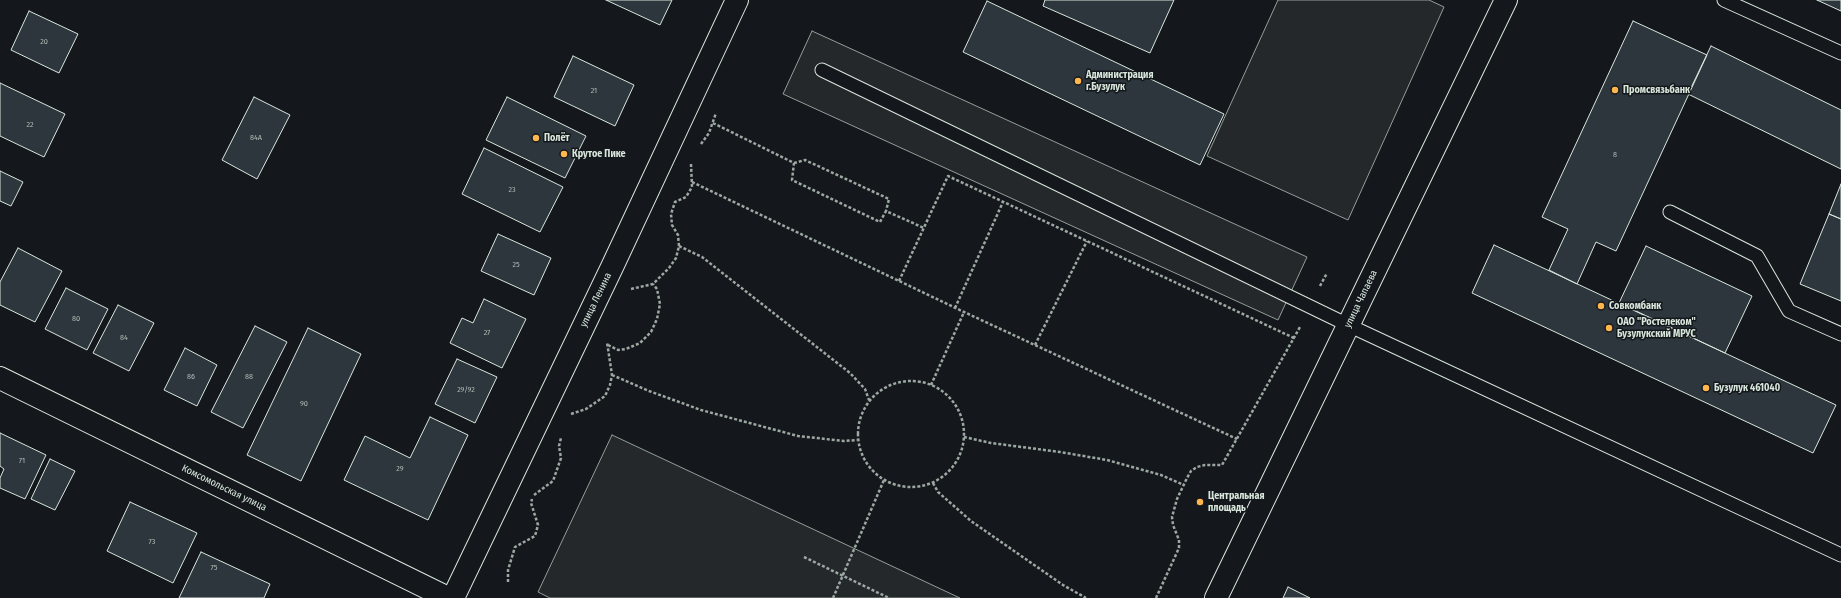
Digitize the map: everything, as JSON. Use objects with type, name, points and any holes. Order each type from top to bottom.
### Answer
[{"type":"street","name":"улица Ленина","points":[[453,598],[613,265],[736,0]]},
{"type":"street","name":"улица Чапаева","points":[[1216,598],[1506,0]]},
{"type":"street","name":"Комсомольская улица","points":[[0,378],[448,598]]},
{"type":"lane","points":[[1724,0],[1841,53]]},
{"type":"lane","points":[[822,70],[1348,325],[1841,555]]},
{"type":"lane","points":[[1670,212],[1757,256],[1789,311],[1841,334]]},
{"type":"path","points":[[699,146],[709,133],[716,111]]},
{"type":"path","points":[[713,123],[794,162],[805,160],[889,199],[886,211],[880,222],[792,180],[794,162]]},
{"type":"path","points":[[629,290],[653,284],[669,268],[676,258],[679,246],[678,234],[672,225],[671,214],[675,202],[686,196],[692,187],[691,162]]},
{"type":"path","points":[[899,281],[948,176],[1294,338]]},
{"type":"path","points":[[692,182],[955,308],[1237,439]]},
{"type":"path","points":[[955,308],[1003,202]]},
{"type":"path","points":[[886,211],[924,228]]},
{"type":"path","points":[[1035,345],[1087,241]]},
{"type":"path","points":[[679,246],[702,257],[850,373],[865,389],[869,400]]},
{"type":"path","points":[[1317,292],[1327,272]]},
{"type":"path","points":[[607,345],[618,350],[626,348],[640,343],[651,332],[657,319],[660,304],[657,289],[653,284]]},
{"type":"path","points":[[931,385],[964,312]]},
{"type":"path","points":[[1156,598],[1179,548],[1179,540],[1173,525],[1172,517],[1176,499],[1191,471],[1197,467],[1205,465],[1222,465],[1301,325]]},
{"type":"path","points":[[569,417],[605,396],[610,385],[612,375],[606,338]]},
{"type":"path","points":[[612,375],[701,410],[822,440],[857,440]]},
{"type":"path","points":[[914,381],[931,385],[945,393],[956,406],[963,421],[964,437],[960,454],[952,468],[932,483],[900,487],[884,480],[874,473],[866,463],[857,440],[861,415],[869,400],[882,389],[897,382],[914,381]]},
{"type":"path","points":[[508,582],[508,570],[515,546],[535,536],[538,525],[530,504],[534,493],[553,481],[561,458],[559,446],[562,433]]},
{"type":"path","points":[[964,437],[992,443],[1107,460],[1161,475],[1184,485]]},
{"type":"path","points":[[833,598],[884,480]]},
{"type":"path","points":[[932,483],[938,492],[971,521],[1064,585],[1086,598]]},
{"type":"path","points":[[804,557],[889,598]]},
{"type":"shaded area","points":[[1278,0],[1429,0],[1444,7],[1348,220],[1207,156]]},
{"type":"shaded area","points":[[812,31],[1307,257],[1278,320],[783,94]]},
{"type":"shaded area","points":[[612,435],[960,598],[550,598],[538,592]]},
{"type":"building","points":[[606,0],[672,0],[660,25]]},
{"type":"building","points":[[1045,0],[1174,0],[1150,53],[1043,6]]},
{"type":"building","points":[[1817,0],[1841,0],[1841,11]]},
{"type":"building","points":[[987,1],[1224,114],[1200,165],[963,52]]},
{"type":"building","points":[[29,11],[78,34],[59,73],[11,50]]},
{"type":"building","points":[[1633,21],[1707,55],[1616,251],[1596,242],[1577,284],[1549,270],[1568,229],[1542,217]]},
{"type":"building","points":[[1711,46],[1841,110],[1841,169],[1688,94]]},
{"type":"building","points":[[573,56],[634,85],[615,126],[554,97]]},
{"type":"building","points":[[0,83],[65,114],[44,157],[0,136]]},
{"type":"building","points":[[254,97],[290,115],[257,179],[222,160]]},
{"type":"building","name":"Полёт","points":[[507,97],[586,136],[565,178],[486,140]]},
{"type":"building","points":[[484,148],[563,187],[540,232],[462,194]]},
{"type":"building","points":[[0,171],[23,182],[11,206],[0,201]]},
{"type":"building","points":[[1841,184],[1841,219],[1829,214]]},
{"type":"building","points":[[1829,214],[1841,219],[1841,301],[1800,284]]},
{"type":"building","points":[[498,234],[551,258],[534,295],[481,271]]},
{"type":"building","name":"ОАО \"Ростелеком\" Бузулукский МРУС","points":[[1494,245],[1836,405],[1813,453],[1472,293]]},
{"type":"building","points":[[1646,246],[1752,296],[1725,353],[1619,303]]},
{"type":"building","points":[[18,248],[62,271],[35,322],[0,305],[0,282]]},
{"type":"building","points":[[66,288],[108,309],[87,350],[45,329]]},
{"type":"building","points":[[484,299],[526,319],[502,368],[450,343],[462,318],[473,323]]},
{"type":"building","points":[[118,305],[154,323],[129,371],[93,353]]},
{"type":"building","points":[[255,326],[287,342],[243,428],[211,412]]},
{"type":"building","points":[[308,328],[361,354],[301,481],[247,455]]},
{"type":"building","points":[[185,348],[217,365],[197,406],[164,390]]},
{"type":"building","points":[[457,359],[497,377],[475,423],[435,404]]},
{"type":"building","points":[[430,417],[468,435],[428,520],[344,480],[365,436],[410,458]]},
{"type":"building","points":[[0,433],[46,455],[25,499],[0,488],[0,478],[4,469],[0,466]]},
{"type":"building","points":[[50,459],[75,471],[55,510],[31,499]]},
{"type":"building","points":[[130,502],[197,533],[173,583],[107,551]]},
{"type":"building","points":[[201,552],[270,584],[264,598],[179,598]]},
{"type":"building","points":[[1288,587],[1310,598],[1283,598]]},
{"type":"place","name":"Администрация г.Бузулук","points":[[1078,81]]},
{"type":"place","name":"Промсвязьбанк","points":[[1615,90]]},
{"type":"place","name":"Полёт","points":[[536,138]]},
{"type":"place","name":"Крутое Пике","points":[[564,154]]},
{"type":"place","name":"Совкомбанк","points":[[1601,306]]},
{"type":"place","name":"ОАО \"Ростелеком\" Бузулукский МРУС","points":[[1609,328]]},
{"type":"place","name":"Бузулук 461040","points":[[1706,388]]},
{"type":"place","name":"Центральная площадь","points":[[1200,502]]}]
